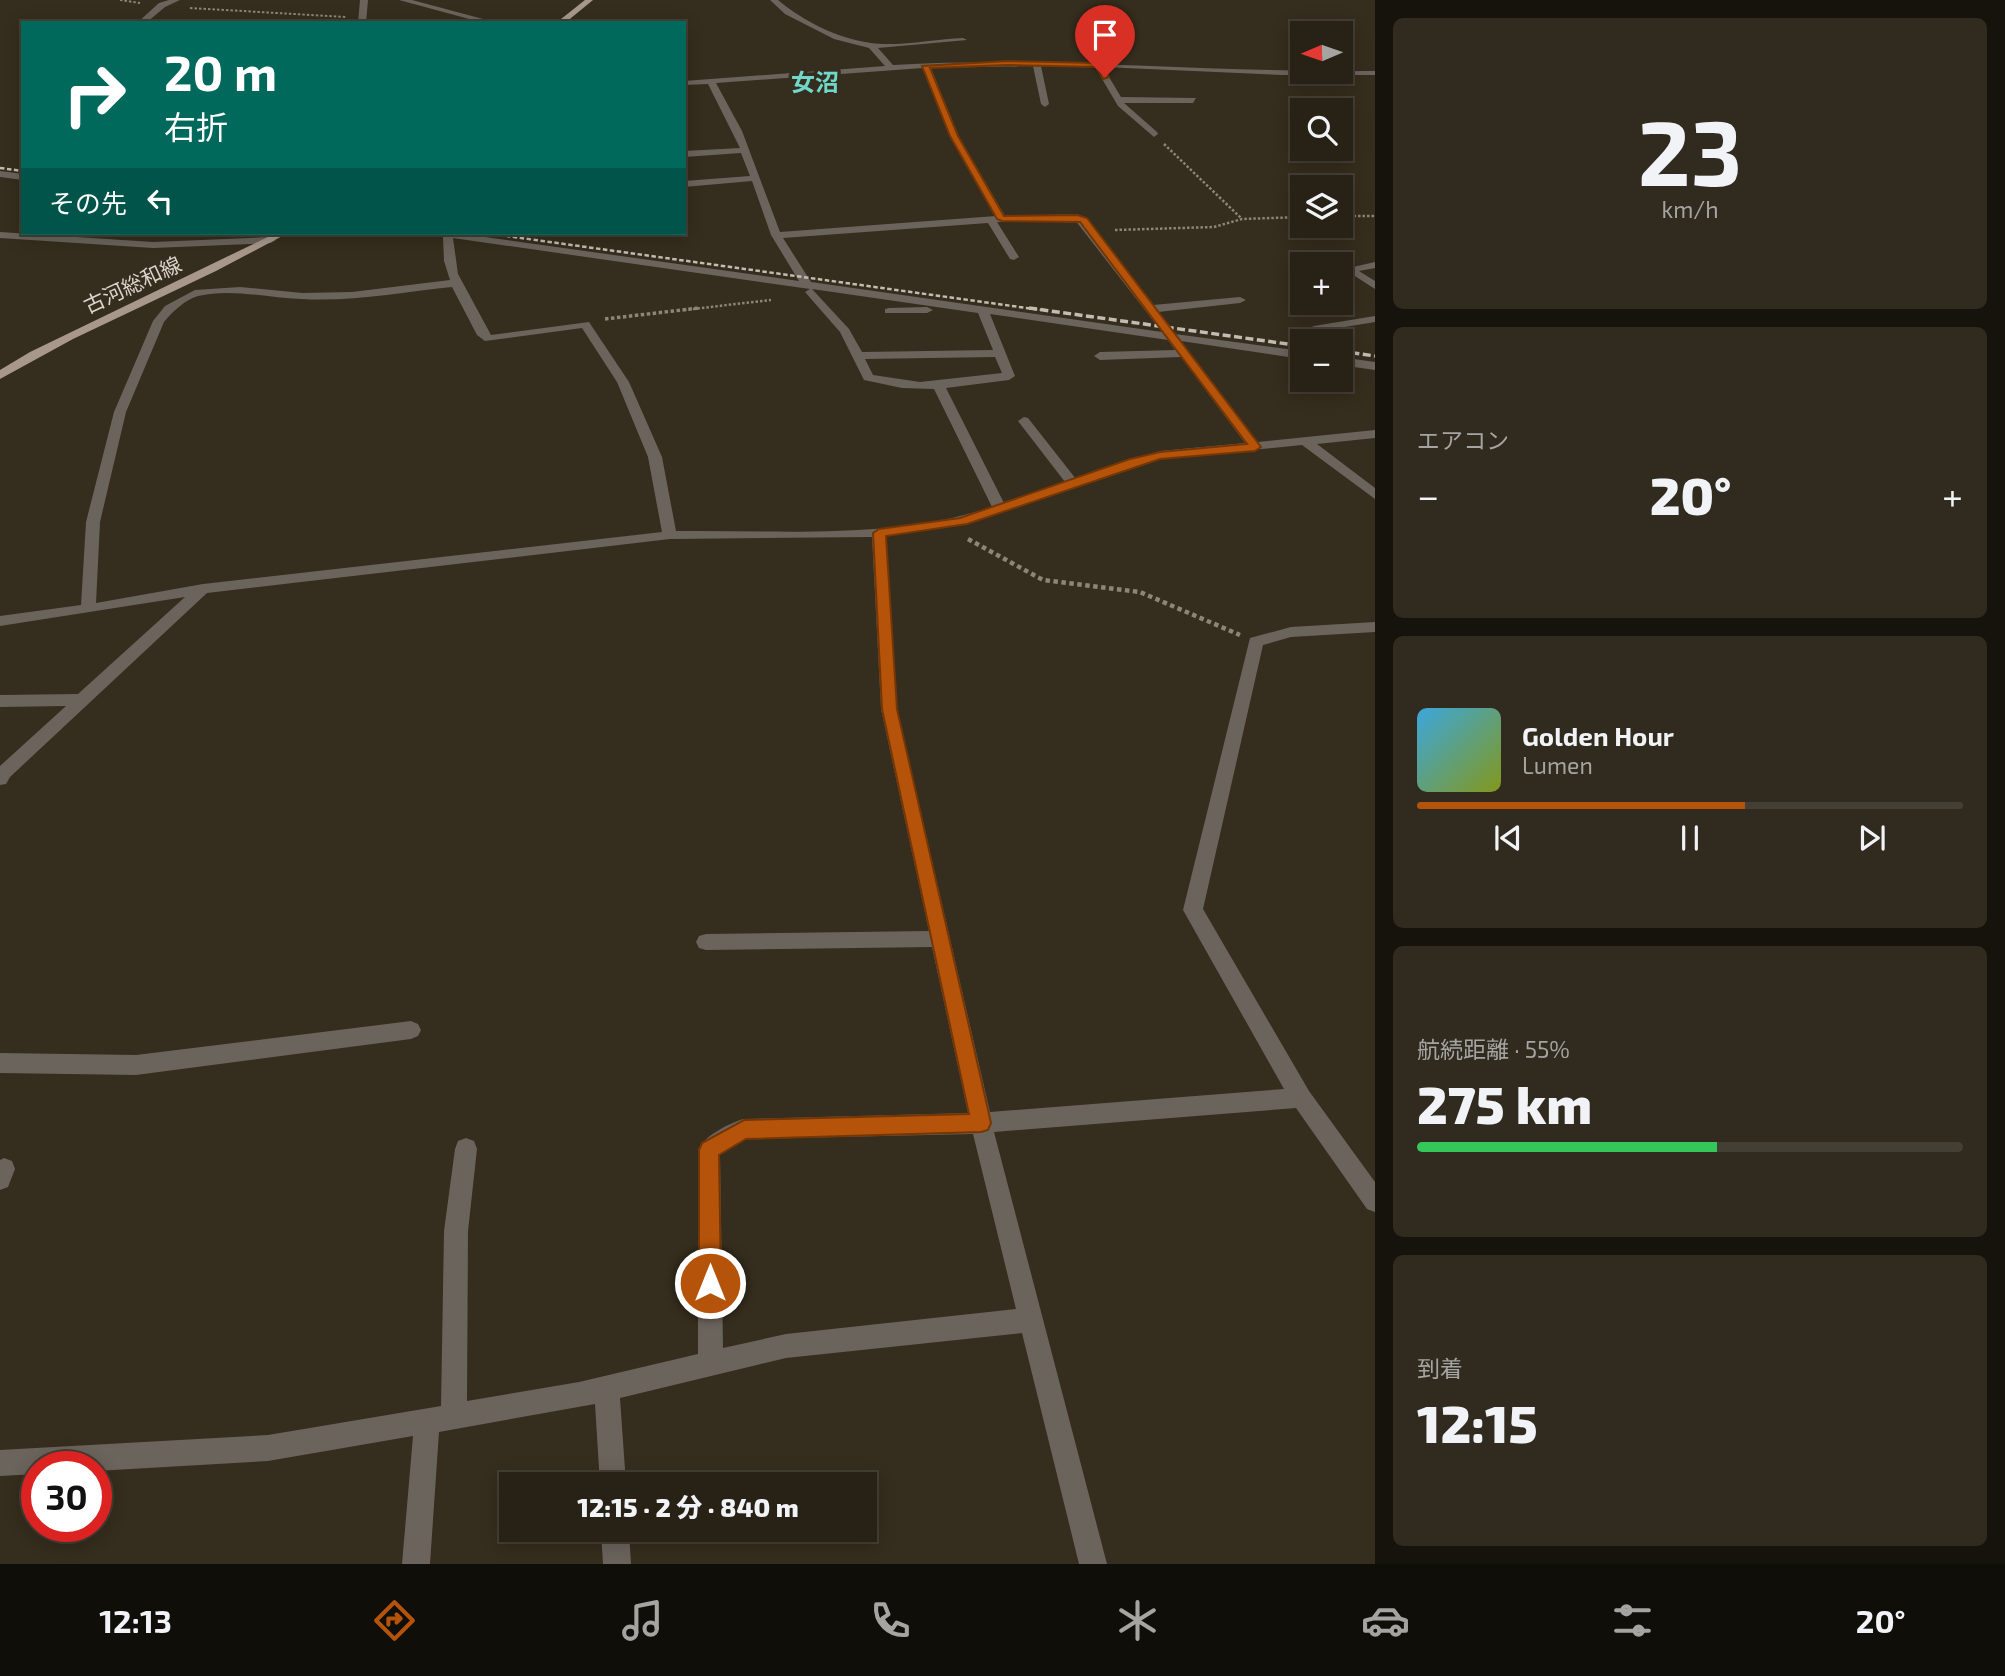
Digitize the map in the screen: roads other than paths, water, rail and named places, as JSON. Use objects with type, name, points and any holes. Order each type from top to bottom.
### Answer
[{"type":"main road","points":[[563,21],[589,0]]},
{"type":"main road","name":"古河総和線","points":[[0,375],[41,348],[280,235]]},
{"type":"street","points":[[143,21],[162,5],[176,0]]},
{"type":"street","points":[[362,21],[364,0]]},
{"type":"street","points":[[403,0],[486,21]]},
{"type":"street","points":[[774,0],[788,12],[836,37],[872,46],[963,40]]},
{"type":"street","points":[[872,46],[890,67]]},
{"type":"street","points":[[1037,64],[1045,104]]},
{"type":"street","points":[[686,83],[890,67],[1037,64],[1301,74],[1375,73]]},
{"type":"street","points":[[1098,65],[1118,100],[1154,134]]},
{"type":"street","points":[[926,66],[954,136],[1014,257]]},
{"type":"street","points":[[711,81],[746,149],[776,235],[808,288],[845,331],[868,377],[887,384],[938,384],[1009,376],[979,309]]},
{"type":"street","points":[[1112,90],[1174,90]]},
{"type":"street","points":[[1118,100],[1194,100]]},
{"type":"street","points":[[686,154],[746,149]]},
{"type":"street","points":[[0,174],[21,177]]},
{"type":"street","points":[[686,184],[756,177]]},
{"type":"street","points":[[776,235],[996,219],[1077,217],[1092,231],[1255,447]]},
{"type":"street","points":[[0,235],[153,245],[242,237],[271,240]]},
{"type":"street","points":[[442,235],[456,283],[483,335],[489,339],[586,324],[623,382],[655,457],[670,535]]},
{"type":"street","points":[[449,235],[808,288],[979,309],[1290,353]]},
{"type":"street","points":[[1375,265],[1349,269],[1375,286]]},
{"type":"street","points":[[88,609],[93,522],[120,412],[159,321],[170,308],[195,293],[240,290],[302,296],[352,295],[456,283]]},
{"type":"street","points":[[1152,309],[1240,300]]},
{"type":"street","points":[[889,311],[979,309]]},
{"type":"street","points":[[1314,329],[1375,319]]},
{"type":"street","points":[[858,356],[1000,353]]},
{"type":"street","points":[[1100,356],[1185,353]]},
{"type":"street","points":[[1353,363],[1375,366]]},
{"type":"street","points":[[938,384],[1000,508]]},
{"type":"street","points":[[1024,421],[1073,483]]},
{"type":"street","points":[[0,621],[203,589],[670,535],[879,533],[952,523],[1160,455],[1375,434]]},
{"type":"street","points":[[1305,441],[1375,495]]},
{"type":"street","points":[[879,533],[889,709],[981,1123],[1093,1564]]},
{"type":"street","points":[[0,779],[3,773],[203,589]]},
{"type":"street","points":[[1375,627],[1291,632],[1256,642],[1193,910],[1301,1098],[1375,1201]]},
{"type":"street","points":[[0,701],[83,700]]},
{"type":"street","points":[[706,942],[940,939]]},
{"type":"street","points":[[0,1063],[136,1065],[411,1030]]},
{"type":"street","points":[[711,1364],[709,1150],[744,1129],[981,1123],[1301,1098]]},
{"type":"street","points":[[454,1416],[456,1231],[466,1149]]},
{"type":"street","points":[[0,1463],[268,1448],[607,1388],[786,1346],[1032,1320]]},
{"type":"street","points":[[607,1388],[612,1472]]},
{"type":"street","points":[[416,1564],[427,1421]]},
{"type":"street","points":[[616,1542],[617,1564]]},
{"type":"railway","points":[[0,168],[21,171]]},
{"type":"railway","points":[[499,235],[1041,310]]},
{"type":"railway","points":[[1029,308],[1290,344]]},
{"type":"railway","points":[[1353,353],[1375,356]]},
{"type":"district","name":"女沼","points":[[815,81]]}]
